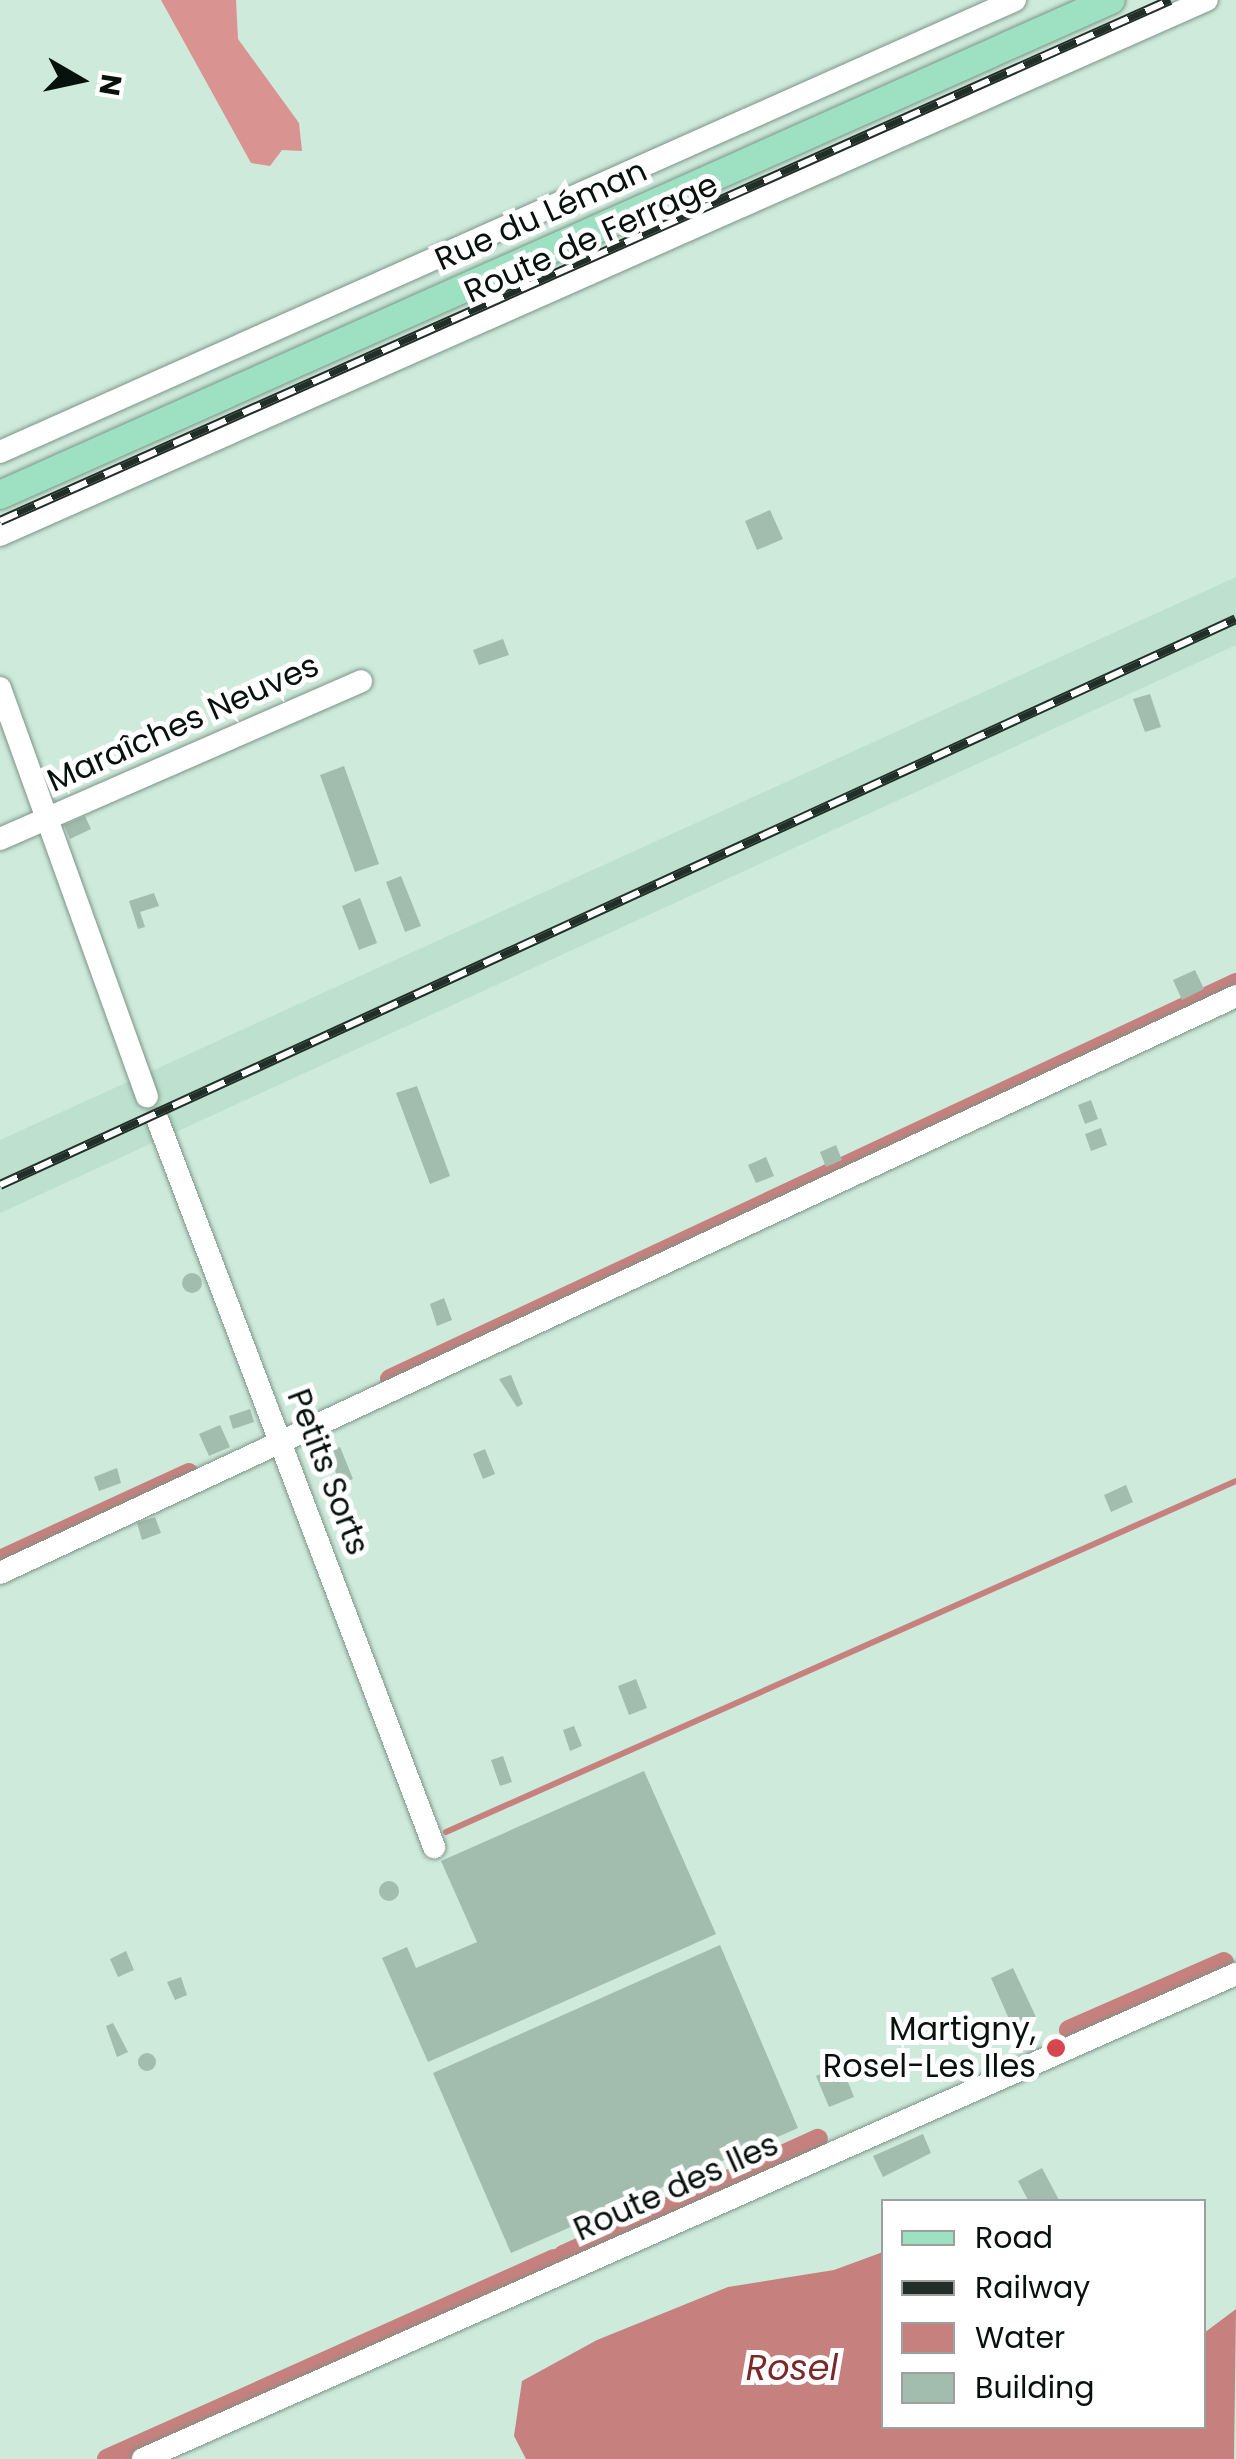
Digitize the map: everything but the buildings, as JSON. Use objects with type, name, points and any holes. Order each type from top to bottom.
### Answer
[{"type":"main road","name":"Rue du Léman","points":[[0,494],[1111,0]]},
{"type":"street","points":[[0,452],[1015,0]]},
{"type":"street","name":"Route de Ferrage","points":[[0,536],[1207,0]]},
{"type":"street","name":"Maraîches Neuves","points":[[0,688],[47,818],[361,681]]},
{"type":"street","points":[[0,839],[47,818],[148,1096]]},
{"type":"street","points":[[0,1573],[1236,996]]},
{"type":"street","name":"Petits Sorts","points":[[158,1121],[434,1847]]},
{"type":"street","name":"Route des Iles","points":[[143,2459],[1236,1974]]},
{"type":"shaded area","points":[[161,0],[236,0],[238,39],[299,123],[302,151],[282,150],[270,166],[251,163]]},
{"type":"shaded area","points":[[1236,577],[1236,645],[0,1213],[0,1140]]},
{"type":"water","name":"Rosel","points":[[881,2253],[881,2429],[1206,2429],[1206,2332],[1236,2309],[1234,2459],[526,2459],[514,2436],[522,2381],[597,2340],[728,2287],[834,2270]]},
{"type":"waterway","points":[[390,1379],[1236,983]]},
{"type":"waterway","points":[[0,1560],[189,1473]]},
{"type":"waterway","points":[[446,1832],[1236,1481]]},
{"type":"waterway","points":[[1069,2030],[1224,1962]]},
{"type":"waterway","points":[[563,2255],[818,2139]]},
{"type":"waterway","points":[[107,2459],[554,2259]]},
{"type":"railway","points":[[0,521],[1170,0]]},
{"type":"railway","points":[[0,1185],[1236,619]]},
{"type":"place","name":"Martigny, Rosel-Les Iles","points":[[1056,2048]]}]
